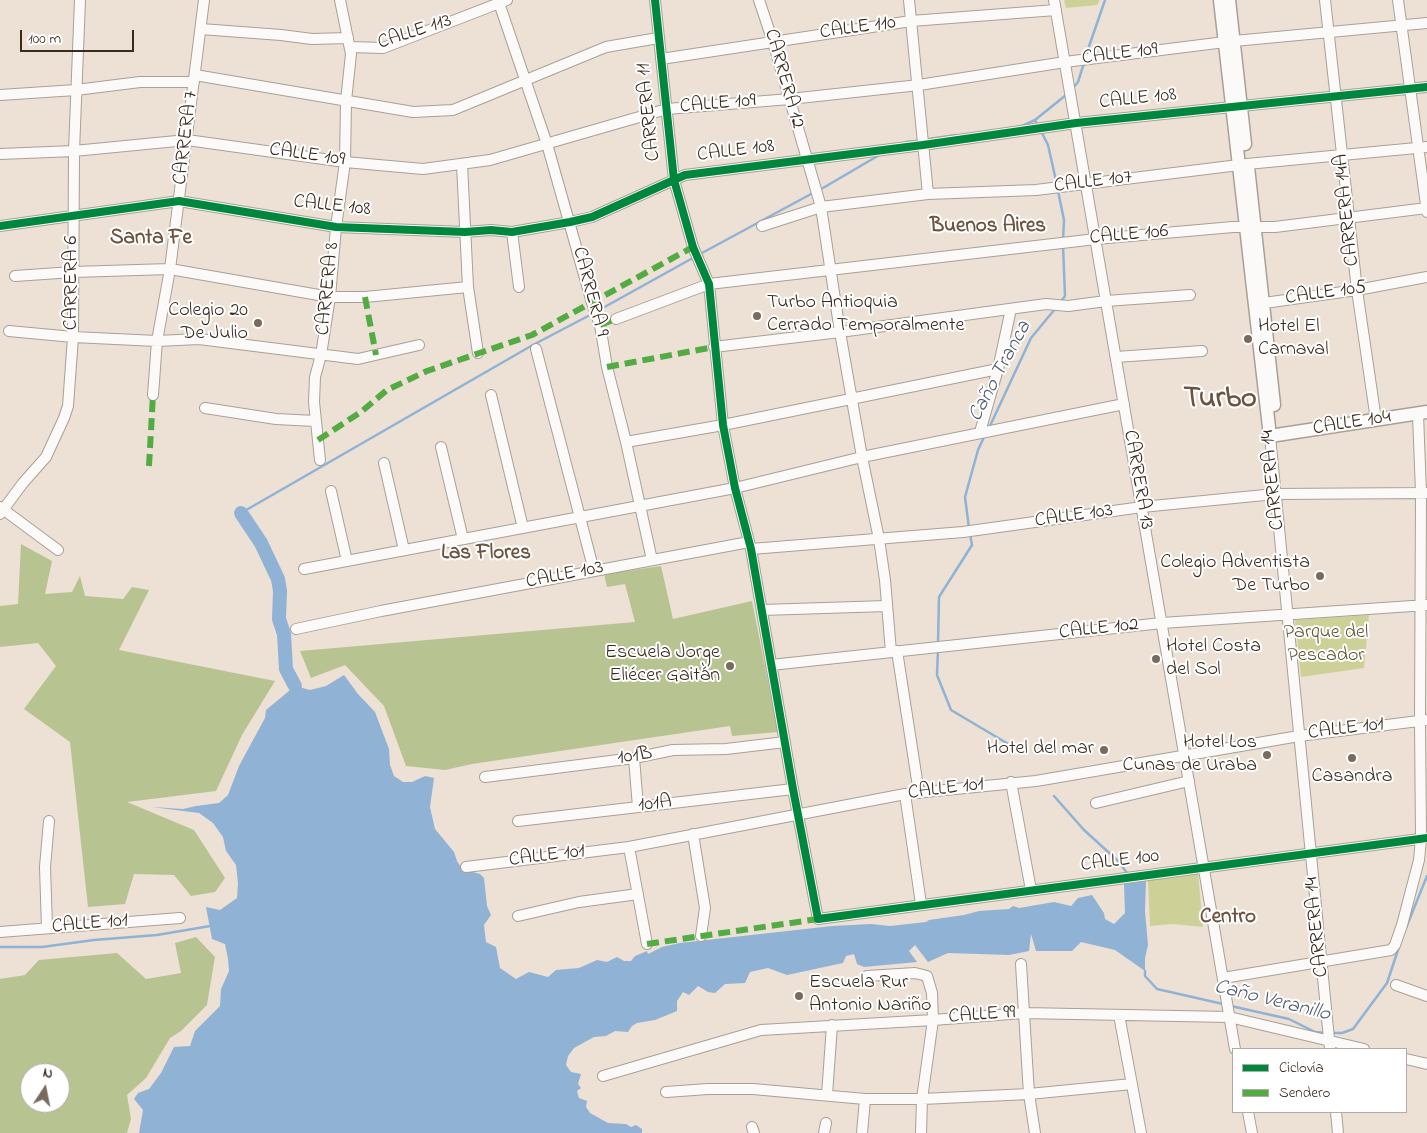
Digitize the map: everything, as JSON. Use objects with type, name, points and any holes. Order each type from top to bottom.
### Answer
[{"type":"main road","name":"CARRERA 14","points":[[1220,0],[1229,41]]},
{"type":"main road","name":"CARRERA 14","points":[[1229,0],[1229,41],[1274,436]]},
{"type":"main road","name":"CALLE 104","points":[[1274,436],[1423,413]]},
{"type":"street","name":"CARRERA 6","points":[[1,510],[46,457],[64,418],[69,391],[73,337],[74,152],[80,0]]},
{"type":"street","name":"CARRERA 7","points":[[153,395],[157,341],[170,269],[204,0]]},
{"type":"street","name":"CARRERA 8","points":[[320,460],[315,422],[315,377],[321,355],[330,297],[336,227],[345,162],[346,101],[351,54],[340,0]]},
{"type":"street","name":"CARRERA 11","points":[[655,0],[674,180],[693,247],[709,284],[723,424],[735,488],[750,546],[818,918]]},
{"type":"street","name":"CARRERA 12","points":[[759,0],[821,207]]},
{"type":"street","points":[[909,0],[919,85],[928,194]]},
{"type":"street","name":"CARRERA 14A","points":[[1325,0],[1348,217],[1376,420]]},
{"type":"street","points":[[1398,0],[1411,89],[1423,148],[1427,210]]},
{"type":"street","name":"CALLE 113","points":[[200,29],[349,42],[383,48],[501,1]]},
{"type":"street","name":"CARRERA 9","points":[[501,1],[525,82],[547,144],[600,325],[607,367],[641,506],[652,560]]},
{"type":"street","name":"CALLE 110","points":[[661,59],[911,21],[1055,5]]},
{"type":"street","name":"CARRERA 13","points":[[1055,5],[1236,1048]]},
{"type":"street","name":"CALLE 109","points":[[0,154],[74,152],[187,140],[345,162],[423,169],[490,160],[667,109],[790,99],[919,85],[1065,62],[1229,41],[1427,24]]},
{"type":"street","points":[[0,95],[194,79],[413,112],[453,110],[525,82],[606,47],[658,38]]},
{"type":"street","name":"CALLE 108","points":[[0,226],[178,201],[336,227],[512,232],[570,222],[592,216],[685,175],[923,145],[1076,123],[1427,87]]},
{"type":"street","name":"CALLE 107","points":[[762,226],[821,207],[928,194],[1058,187],[1243,165],[1423,148]]},
{"type":"street","points":[[462,164],[468,287],[478,353]]},
{"type":"street","points":[[821,207],[840,332],[862,457],[879,539],[894,652],[919,793]]},
{"type":"street","name":"CALLE 106","points":[[616,319],[709,284],[1096,239],[1250,227],[1275,227],[1348,217],[1427,210]]},
{"type":"street","points":[[512,232],[519,287]]},
{"type":"street","points":[[15,276],[170,269],[330,297],[365,297],[468,287]]},
{"type":"street","name":"CALLE 105","points":[[1258,304],[1357,290],[1427,277]]},
{"type":"street","points":[[714,347],[1046,304],[1068,306],[1106,300],[1190,295]]},
{"type":"street","points":[[982,432],[1011,309]]},
{"type":"street","points":[[9,331],[73,337],[157,341],[199,339],[358,360],[418,345]]},
{"type":"street","points":[[536,348],[594,571]]},
{"type":"street","points":[[1116,357],[1202,351]]},
{"type":"street","points":[[626,442],[998,369]]},
{"type":"street","points":[[491,395],[523,528]]},
{"type":"street","points":[[304,569],[735,488],[862,457],[1124,404]]},
{"type":"street","points":[[205,408],[276,419],[315,422]]},
{"type":"street","points":[[1223,978],[1391,950],[1395,945],[1420,860],[1424,838],[1423,413]]},
{"type":"street","name":"CARRERA 14","points":[[1274,436],[1275,494],[1329,1039]]},
{"type":"street","points":[[441,447],[463,539]]},
{"type":"street","points":[[384,463],[404,550]]},
{"type":"street","points":[[331,490],[347,561]]},
{"type":"street","name":"CALLE 103","points":[[296,629],[380,611],[652,560],[750,546],[963,532],[1142,507],[1275,494],[1424,493]]},
{"type":"street","points":[[1,510],[58,550]]},
{"type":"street","name":"CALLE 102","points":[[771,665],[1162,623],[1424,605]]},
{"type":"street","points":[[762,610],[887,606]]},
{"type":"street","name":"CALLE 101","points":[[466,867],[629,847],[905,794],[1036,781],[1300,736],[1423,721]]},
{"type":"street","name":"101B","points":[[485,777],[634,758],[673,750],[726,749],[785,742]]},
{"type":"street","points":[[634,758],[638,807]]},
{"type":"street","points":[[1096,803],[1189,781]]},
{"type":"street","points":[[1011,782],[1031,890]]},
{"type":"street","name":"101A","points":[[518,820],[793,789]]},
{"type":"street","points":[[905,794],[921,904]]},
{"type":"street","points":[[47,928],[46,867],[49,821]]},
{"type":"street","points":[[693,834],[705,908],[701,936]]},
{"type":"street","name":"CALLE 100","points":[[818,918],[1424,838]]},
{"type":"street","points":[[629,847],[647,944]]},
{"type":"street","points":[[518,916],[579,902],[638,894]]},
{"type":"street","name":"CALLE 101","points":[[0,932],[180,918]]},
{"type":"street","points":[[1021,964],[1029,1094],[1035,1133]]},
{"type":"street","points":[[867,976],[916,973],[927,976],[932,993],[933,1020],[922,1100],[922,1133]]},
{"type":"street","points":[[1396,985],[1427,996]]},
{"type":"street","name":"CALLE 99","points":[[603,1076],[761,1030],[1023,1013],[1119,1015],[1229,1014],[1360,1048]]},
{"type":"street","points":[[1119,1015],[1141,1133]]},
{"type":"street","points":[[827,1096],[832,1025]]},
{"type":"street","points":[[1407,1059],[1427,1064]]},
{"type":"street","points":[[666,1092],[708,1089],[753,1089],[865,1099],[922,1100],[1029,1094],[1132,1084]]},
{"type":"street","points":[[862,1133],[865,1099]]},
{"type":"street","points":[[1248,1113],[1252,1133]]},
{"type":"street","points":[[1336,1113],[1338,1133]]},
{"type":"green space","points":[[1064,0],[1100,0],[1097,5],[1066,8]]},
{"type":"green space","points":[[21,544],[52,561],[45,594],[72,592],[80,576],[85,596],[123,599],[132,587],[149,590],[119,650],[275,681],[242,735],[216,791],[127,802],[194,830],[225,878],[215,892],[191,896],[174,875],[134,874],[125,904],[88,907],[70,742],[24,709],[56,666],[38,643],[0,647],[0,606],[18,604]]},
{"type":"green space","points":[[661,566],[673,619],[752,601],[778,732],[732,736],[730,726],[472,764],[445,770],[406,766],[384,706],[345,665],[311,678],[300,651],[635,622],[625,584],[607,587],[604,574]]},
{"type":"green space","name":"Parque del Pescador","points":[[1369,615],[1364,668],[1301,677],[1295,620]]},
{"type":"green space","points":[[1198,873],[1203,927],[1173,924],[1150,926],[1148,880]]},
{"type":"green space","points":[[196,937],[215,957],[207,1005],[181,1031],[170,1038],[146,1078],[127,1095],[131,1119],[127,1133],[0,1133],[0,979],[25,975],[39,960],[117,953],[146,979],[181,973],[175,943]]},
{"type":"water","points":[[344,675],[375,712],[389,749],[390,765],[394,776],[403,782],[412,782],[425,776],[434,778],[430,807],[435,829],[454,852],[462,869],[480,874],[484,878],[487,906],[491,915],[484,925],[486,942],[496,947],[500,968],[516,979],[529,972],[548,977],[556,970],[579,968],[597,960],[607,962],[617,957],[624,961],[631,961],[635,956],[647,951],[648,954],[662,947],[680,943],[832,926],[871,924],[890,926],[926,922],[979,911],[1009,909],[1013,906],[1019,908],[1054,902],[1071,906],[1078,898],[1092,895],[1104,913],[1105,919],[1114,924],[1125,913],[1124,884],[1146,881],[1145,911],[1148,945],[1145,971],[1115,950],[1081,942],[1072,951],[1036,951],[1031,934],[1029,951],[1009,955],[948,953],[928,962],[915,945],[909,951],[917,962],[864,967],[857,964],[854,954],[846,956],[843,963],[787,975],[768,968],[750,972],[745,983],[725,984],[715,993],[708,992],[698,986],[689,995],[683,992],[677,1001],[677,1011],[655,1020],[637,1023],[628,1032],[615,1031],[606,1036],[594,1037],[574,1048],[568,1056],[566,1065],[571,1072],[581,1074],[578,1084],[581,1088],[577,1091],[579,1098],[587,1101],[586,1107],[590,1113],[608,1123],[626,1124],[631,1127],[636,1125],[642,1129],[642,1133],[139,1133],[143,1110],[134,1099],[138,1093],[149,1089],[161,1073],[174,1047],[190,1046],[195,1031],[220,1006],[221,989],[229,971],[228,959],[225,944],[212,939],[206,907],[220,910],[237,898],[238,883],[236,865],[226,851],[223,837],[213,823],[199,813],[152,807],[183,809],[219,803],[228,795],[239,766],[265,718],[266,710],[295,686],[310,690],[326,686]]},
{"type":"waterway","name":"Caño Tranca","points":[[1085,58],[1105,0]]},
{"type":"waterway","name":"Caño Tranca","points":[[1072,89],[1078,82],[1084,63]]},
{"type":"waterway","name":"Caño Tranca","points":[[1038,126],[1035,120],[1066,95]]},
{"type":"waterway","points":[[1020,127],[1035,120]]},
{"type":"waterway","name":"Caño Tranca","points":[[1041,131],[1048,145],[1057,185]]},
{"type":"waterway","points":[[929,139],[956,135]]},
{"type":"waterway","points":[[906,142],[917,141]]},
{"type":"waterway","points":[[823,188],[881,154]]},
{"type":"waterway","name":"Caño Tranca","points":[[1058,191],[1064,220],[1063,240]]},
{"type":"waterway","points":[[702,253],[811,194]]},
{"type":"waterway","name":"Caño Tranca","points":[[1060,303],[1065,296],[1063,245]]},
{"type":"waterway","points":[[601,309],[691,259]]},
{"type":"waterway","name":"Caño Tranca","points":[[989,428],[1031,338],[1055,309]]},
{"type":"waterway","points":[[241,513],[531,346],[590,315]]},
{"type":"waterway","name":"Caño Tranca","points":[[969,528],[965,497],[978,450],[985,435]]},
{"type":"waterway","points":[[241,513],[261,543],[278,579],[280,591],[279,619],[284,634],[286,669],[295,686]]},
{"type":"waterway","name":"Caño Tranca","points":[[938,643],[939,597],[972,545],[970,534]]},
{"type":"waterway","name":"Caño Tranca","points":[[938,649],[937,675],[951,710],[1010,745]]},
{"type":"waterway","name":"Caño Tranca","points":[[1054,796],[1084,830],[1117,860],[1128,874]]},
{"type":"waterway","name":"Caño Veranillo","points":[[1406,928],[1427,876]]},
{"type":"waterway","points":[[0,947],[42,947],[94,940],[157,935],[210,926]]},
{"type":"waterway","name":"Caño Veranillo","points":[[1332,1033],[1342,1033],[1353,1029],[1387,983],[1399,947]]},
{"type":"waterway","name":"Caño Veranillo","points":[[1145,971],[1145,976],[1157,989],[1223,1004]]},
{"type":"waterway","name":"Caño Veranillo","points":[[1231,1006],[1289,1019],[1315,1032],[1326,1033]]},
{"type":"marked path","points":[[318,440],[361,412],[387,390],[427,371],[532,335],[693,247]]},
{"type":"marked path","points":[[365,297],[376,355]]},
{"type":"marked path","points":[[600,325],[616,319]]},
{"type":"marked path","points":[[607,367],[714,347]]},
{"type":"marked path","points":[[149,466],[153,395]]},
{"type":"marked path","points":[[647,944],[818,919]]},
{"type":"cycle path","points":[[655,0],[674,180],[693,247],[709,284],[723,425],[735,488],[751,549],[818,919],[1427,838]]},
{"type":"cycle path","points":[[0,226],[179,201],[336,227],[512,232],[592,217],[685,175],[923,145],[1076,123],[1427,87]]},
{"type":"place","name":"Turbo Antioquia Cerrado Temporalmente","points":[[757,316]]},
{"type":"place","name":"Colegio 20 De Julio","points":[[258,323]]},
{"type":"place","name":"Hotel El Carnaval","points":[[1248,339]]},
{"type":"place","name":"Colegio Adventista De Turbo","points":[[1320,576]]},
{"type":"place","name":"Hotel Costa del Sol","points":[[1156,659]]},
{"type":"place","name":"Escuela Jorge Eliécer Gaitán","points":[[730,666]]},
{"type":"place","name":"Hotel del mar","points":[[1104,750]]},
{"type":"place","name":"Hotel Los Cunas de Uraba","points":[[1267,755]]},
{"type":"place","name":"Casandra","points":[[1352,758]]},
{"type":"place","name":"Escuela Rur Antonio Nariño","points":[[799,996]]},
{"type":"district","name":"Buenos Aires","points":[[988,228]]},
{"type":"district","name":"Santa Fe","points":[[151,240]]},
{"type":"district","name":"Turbo","points":[[1220,401]]},
{"type":"district","name":"Las Flores","points":[[486,555]]},
{"type":"district","name":"Centro","points":[[1228,919]]}]
